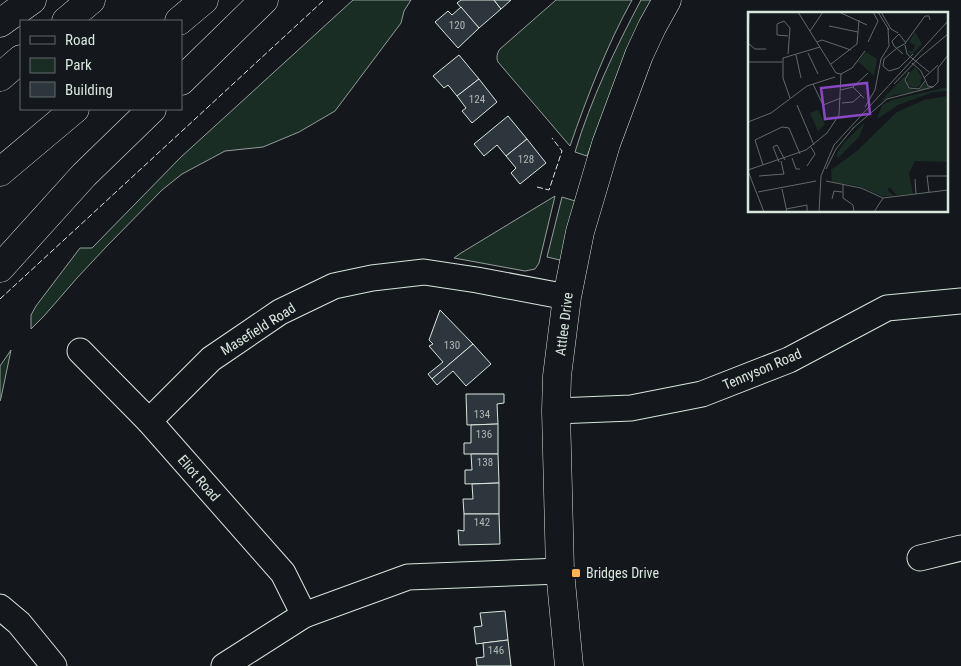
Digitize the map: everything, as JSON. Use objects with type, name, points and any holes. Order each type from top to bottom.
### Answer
[{"type":"main road","points":[[0,23],[32,0]]},
{"type":"main road","points":[[67,20],[91,0]]},
{"type":"main road","points":[[180,20],[204,0]]},
{"type":"main road","points":[[182,79],[264,0]]},
{"type":"main road","name":"Attlee Drive","points":[[569,666],[560,571],[556,411],[567,297],[580,232],[606,144],[639,55],[667,0]]},
{"type":"main road","points":[[0,77],[20,60]]},
{"type":"main road","points":[[0,172],[74,110]]},
{"type":"main road","points":[[0,268],[84,175],[151,110]]},
{"type":"street","name":"Masefield Road","points":[[149,421],[211,359],[280,312],[334,286],[372,278],[424,272],[567,297]]},
{"type":"street","name":"Tennyson Road","points":[[556,411],[631,408],[702,394],[789,360],[887,308],[961,301]]},
{"type":"street","name":"Eliot Road","points":[[80,351],[149,421],[283,573],[304,615]]},
{"type":"street","points":[[920,558],[961,548]]},
{"type":"street","points":[[224,666],[304,615],[408,577],[560,571]]},
{"type":"street","points":[[0,608],[19,623],[54,666]]},
{"type":"green space","points":[[353,0],[411,0],[404,11],[401,23],[335,111],[299,132],[263,147],[225,151],[182,174],[162,190],[107,246],[31,329],[31,315],[36,306],[80,248],[92,248],[181,157]]},
{"type":"green space","points":[[556,0],[632,0],[598,72],[570,146],[497,59],[500,49]]},
{"type":"green space","points":[[641,0],[655,0],[604,112],[587,156],[575,152],[588,113],[604,75]]},
{"type":"green space","points":[[555,196],[539,263],[535,269],[525,271],[454,258],[461,253]]},
{"type":"green space","points":[[562,197],[575,201],[560,260],[547,257]]},
{"type":"green space","points":[[11,350],[1,398],[0,401],[0,366]]},
{"type":"building","points":[[461,0],[494,0],[501,9],[479,28],[457,3]]},
{"type":"building","points":[[494,0],[511,0],[501,9]]},
{"type":"building","points":[[461,7],[479,28],[458,48],[435,22],[448,11],[452,15]]},
{"type":"building","points":[[459,55],[479,79],[457,96],[448,85],[444,88],[433,76]]},
{"type":"building","points":[[479,79],[497,102],[472,123],[462,111],[466,108],[457,96]]},
{"type":"building","points":[[508,116],[527,139],[506,156],[497,145],[484,156],[474,144]]},
{"type":"building","points":[[527,139],[546,163],[520,184],[511,173],[516,168],[506,156]]},
{"type":"building","points":[[440,310],[473,344],[432,379],[428,374],[443,362],[429,346],[433,344],[429,340]]},
{"type":"building","points":[[473,344],[491,364],[466,386],[453,371],[437,385],[432,379]]},
{"type":"building","points":[[466,394],[504,394],[504,403],[497,404],[498,424],[467,425]]},
{"type":"building","points":[[498,424],[498,454],[464,454],[464,443],[471,443],[471,425]]},
{"type":"building","points":[[471,454],[498,454],[499,483],[465,484],[465,470],[472,470]]},
{"type":"building","points":[[499,483],[499,514],[464,514],[463,499],[473,499],[472,484]]},
{"type":"building","points":[[464,514],[499,514],[500,544],[459,545],[458,530],[464,531]]},
{"type":"building","points":[[505,611],[508,640],[476,644],[474,627],[482,626],[480,613]]},
{"type":"building","points":[[508,640],[511,666],[477,666],[476,658],[484,657],[483,643]]},
{"type":"fence","points":[[0,299],[324,0]]},
{"type":"fence","points":[[537,187],[549,190],[562,151],[552,138]]},
{"type":"place","name":"Bridges Drive","points":[[576,573]]}]
